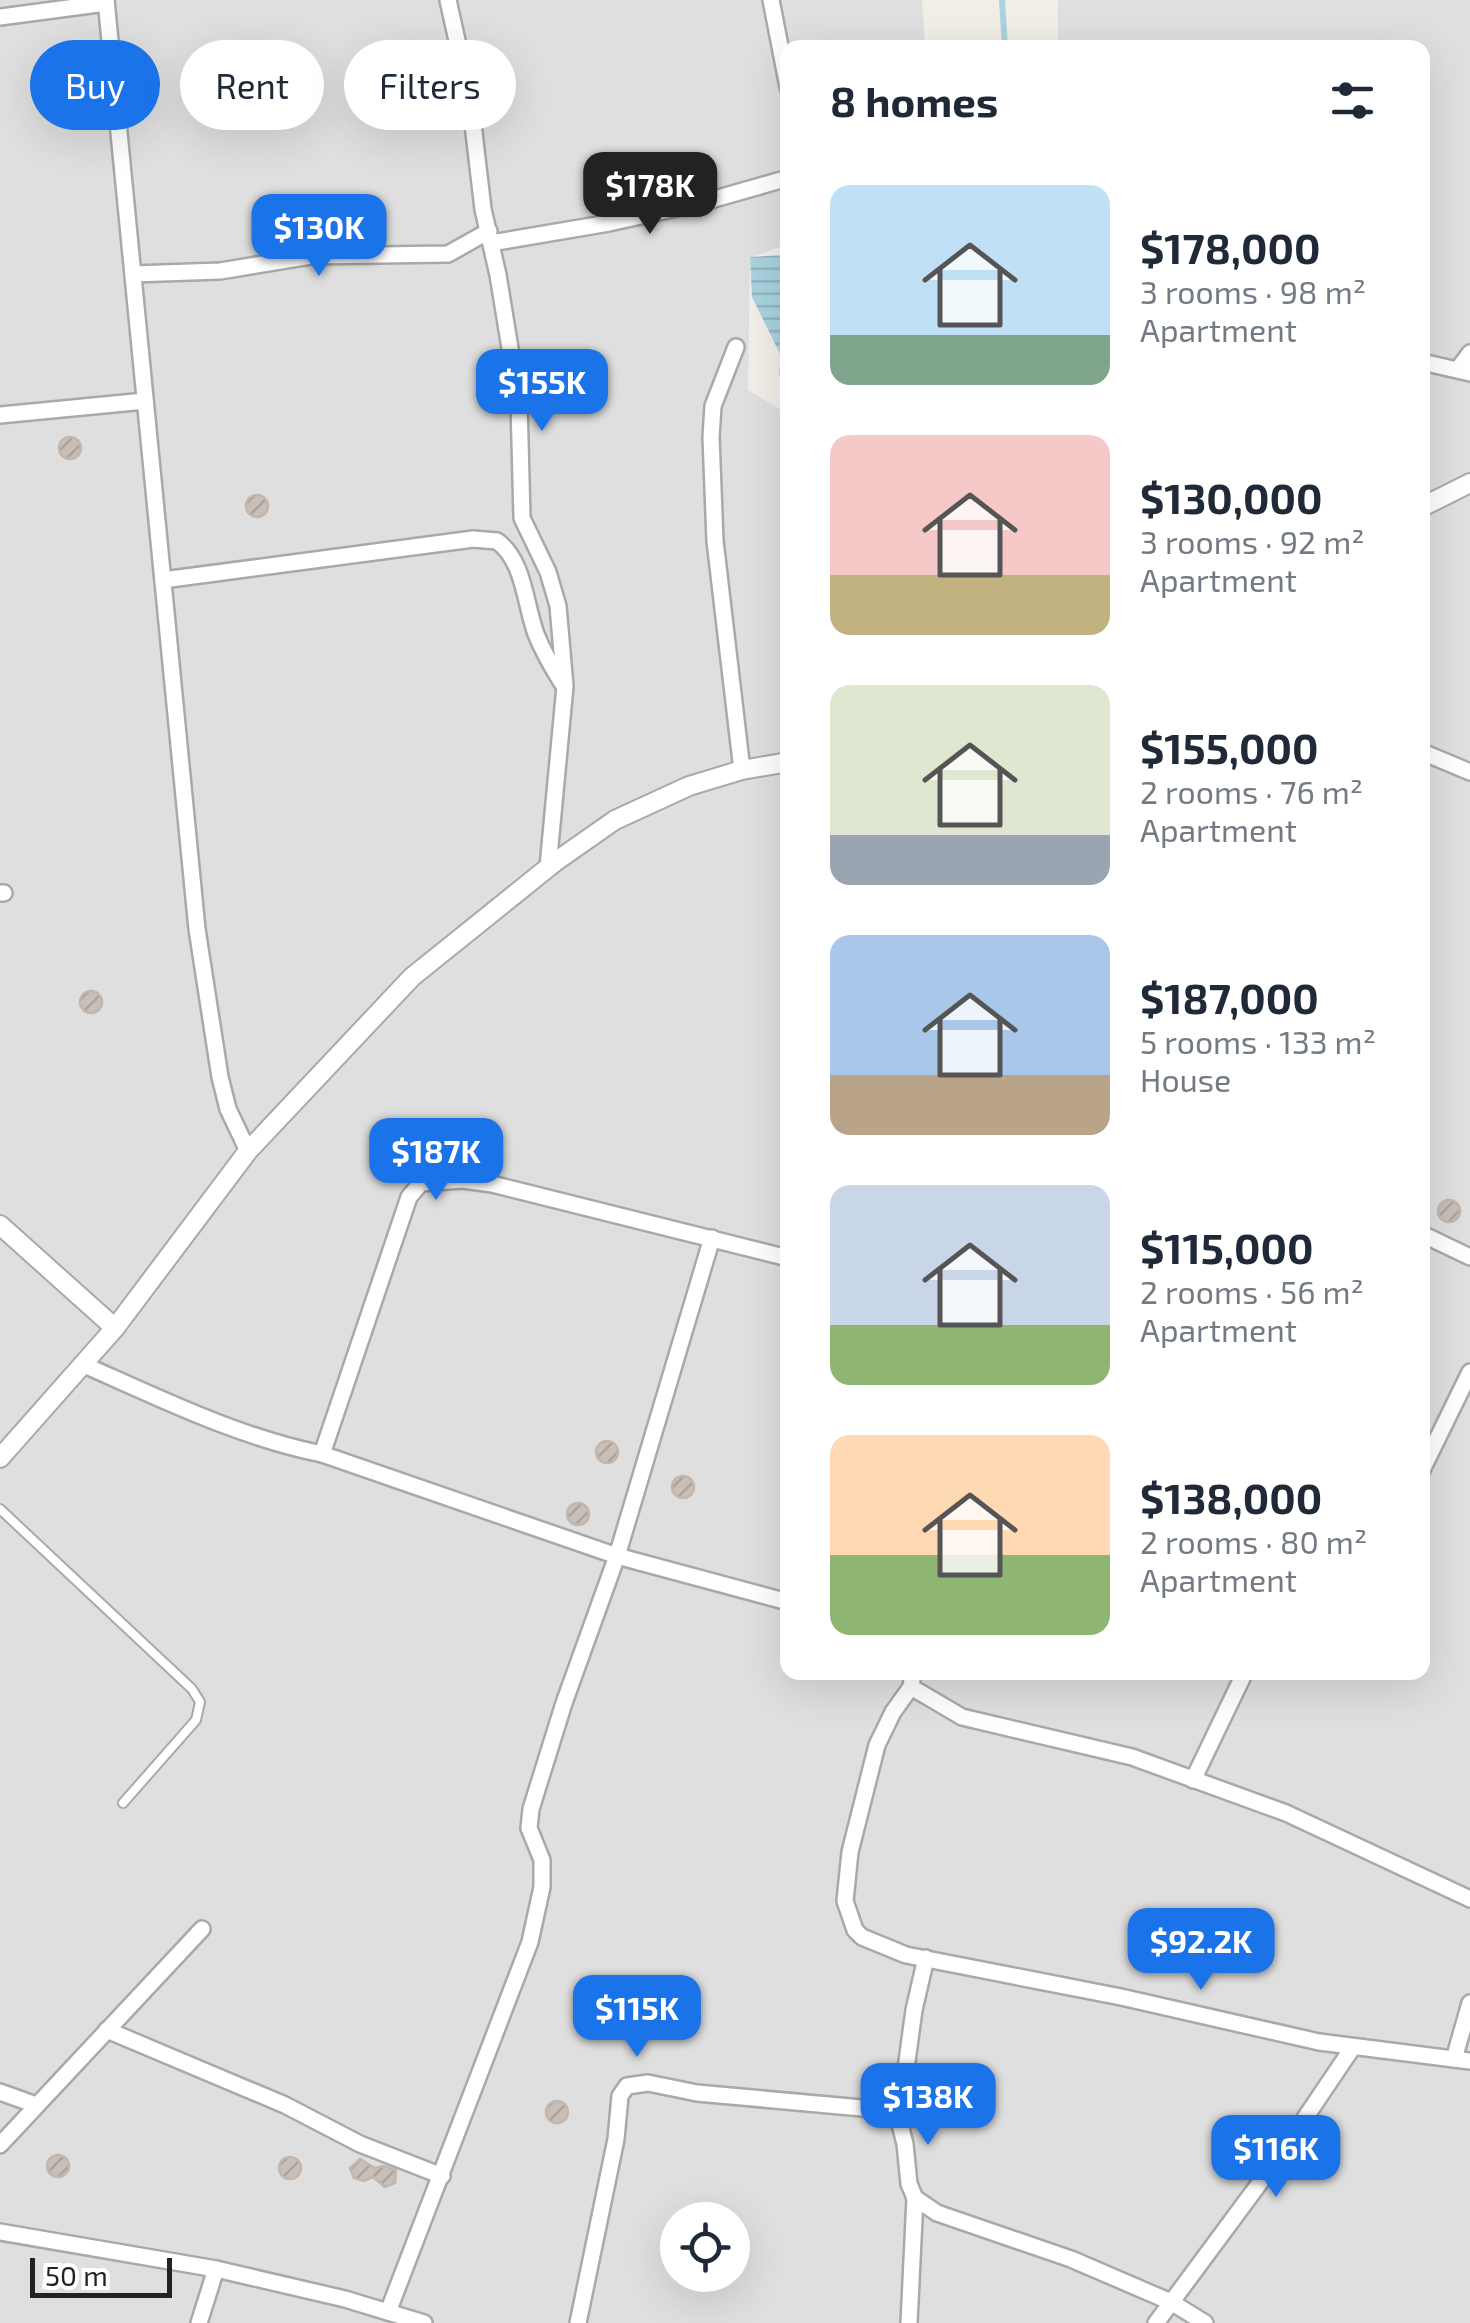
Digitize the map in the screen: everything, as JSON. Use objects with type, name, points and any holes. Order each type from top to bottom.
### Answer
[{"type":"street","points":[[448,0],[470,99],[519,403],[522,518],[548,572],[558,606],[564,686],[548,868]]},
{"type":"street","points":[[771,0],[780,46]]},
{"type":"street","points":[[0,17],[106,1],[197,929],[220,1078],[228,1109],[248,1151]]},
{"type":"street","points":[[133,274],[220,271],[311,256],[448,254],[490,237],[609,223],[780,180]]},
{"type":"street","points":[[736,347],[714,406],[711,438],[716,541],[742,770]]},
{"type":"street","points":[[1430,364],[1464,371],[1470,353]]},
{"type":"street","points":[[0,415],[146,400]]},
{"type":"street","points":[[1430,503],[1470,483]]},
{"type":"street","points":[[163,580],[473,538],[497,541],[514,559],[540,644],[564,686]]},
{"type":"street","points":[[1430,755],[1470,772]]},
{"type":"street","points":[[0,1458],[116,1328],[248,1151],[340,1049],[412,977],[548,868],[628,814],[689,786],[780,763]]},
{"type":"street","points":[[322,1454],[409,1196],[416,1186],[445,1179],[492,1184],[780,1256]]},
{"type":"street","points":[[0,1225],[116,1328]]},
{"type":"street","points":[[388,2312],[534,1924],[542,1887],[542,1860],[529,1828],[530,1809],[617,1556],[712,1238]]},
{"type":"street","points":[[1430,1238],[1470,1257]]},
{"type":"street","points":[[82,1364],[281,1446],[322,1454],[617,1556],[780,1600]]},
{"type":"street","points":[[1430,1454],[1470,1372]]},
{"type":"street","points":[[1470,1899],[1286,1812],[1132,1757],[984,1724],[952,1712],[912,1680],[883,1730],[869,1768],[850,1852],[845,1901],[855,1930],[882,1948],[1302,2039],[1462,2060],[1470,2003]]},
{"type":"street","points":[[1192,1780],[1241,1680]]},
{"type":"street","points":[[0,2144],[202,1929]]},
{"type":"street","points":[[926,1958],[898,2120],[906,2144],[909,2184],[916,2198],[937,2214],[1070,2259],[1171,2302],[1204,2323]]},
{"type":"street","points":[[107,2030],[285,2105],[360,2144],[442,2176]]},
{"type":"street","points":[[1156,2323],[1276,2162],[1353,2047]]},
{"type":"street","points":[[578,2323],[616,2139],[620,2096],[626,2086],[648,2083],[697,2093],[873,2108],[898,2120]]},
{"type":"street","points":[[0,2092],[36,2106]]},
{"type":"street","points":[[910,2323],[916,2198]]},
{"type":"street","points":[[0,2232],[216,2269],[344,2299],[424,2323]]},
{"type":"street","points":[[199,2323],[216,2269]]},
{"type":"lane","points":[[0,1509],[192,1690],[200,1702],[196,1720],[123,1803]]},
{"type":"lane","points":[[0,1526],[8,1517]]},
{"type":"shaded area","points":[[0,0],[922,0],[925,40],[780,40],[780,247],[750,258],[748,390],[780,409],[780,1680],[1430,1680],[1430,40],[1058,40],[1058,0],[1470,0],[1470,2323],[0,2323]]},
{"type":"water","points":[[780,255],[780,354],[752,297],[750,257]]},
{"type":"building","points":[[702,163],[710,166],[710,182],[702,185],[694,182],[691,174],[694,166]]},
{"type":"building","points":[[70,437],[78,440],[78,456],[70,459],[62,456],[59,448],[62,440]]},
{"type":"building","points":[[257,495],[265,498],[265,514],[257,517],[249,514],[246,506],[249,498]]},
{"type":"building","points":[[91,991],[99,994],[99,1010],[91,1013],[83,1010],[80,1002],[83,994]]},
{"type":"building","points":[[1449,1200],[1457,1203],[1457,1219],[1449,1222],[1441,1219],[1438,1211],[1441,1203]]},
{"type":"building","points":[[607,1441],[615,1444],[615,1460],[607,1463],[599,1460],[596,1452],[599,1444]]},
{"type":"building","points":[[683,1476],[691,1479],[691,1495],[683,1498],[675,1495],[672,1487],[675,1479]]},
{"type":"building","points":[[578,1503],[586,1506],[586,1522],[578,1525],[570,1522],[567,1514],[570,1506]]},
{"type":"building","points":[[557,2101],[565,2104],[565,2120],[557,2123],[549,2120],[546,2112],[549,2104]]},
{"type":"building","points":[[58,2155],[66,2158],[66,2174],[58,2177],[50,2174],[47,2166],[50,2158]]},
{"type":"building","points":[[290,2157],[298,2160],[298,2176],[290,2179],[282,2176],[279,2168],[282,2160]]},
{"type":"building","points":[[360,2159],[375,2168],[396,2170],[395,2183],[385,2187],[373,2177],[364,2181],[354,2178],[350,2168]]},
{"type":"waterway","points":[[1002,0],[1004,40]]}]
